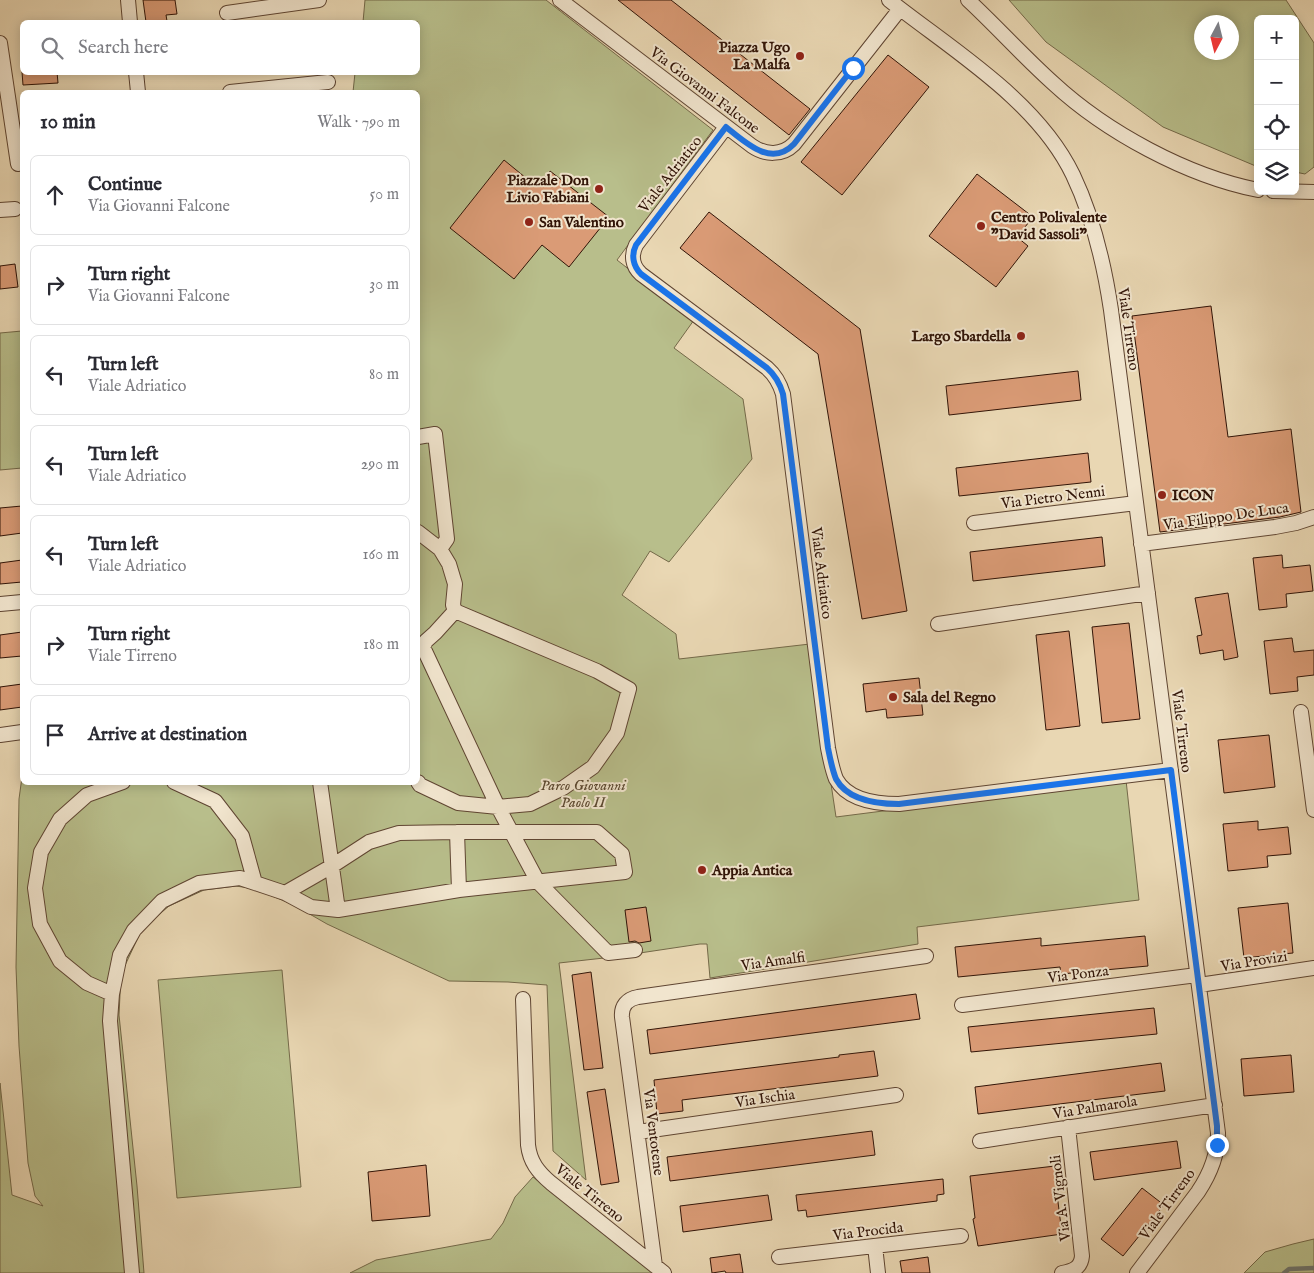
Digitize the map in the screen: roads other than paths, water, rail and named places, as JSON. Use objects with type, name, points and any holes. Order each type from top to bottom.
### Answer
[{"type":"street","points":[[128,0],[130,20]]},
{"type":"street","points":[[227,13],[319,0]]},
{"type":"street","name":"Via Giovanni Falcone","points":[[560,0],[752,146],[760,151],[774,153],[789,149],[895,4]]},
{"type":"street","points":[[968,0],[1054,84],[1102,121],[1125,136],[1183,166],[1207,176],[1254,189]]},
{"type":"street","name":"Viale Tirreno","points":[[895,4],[978,68],[1029,114],[1050,138],[1072,173],[1090,217],[1106,281],[1218,1139],[1215,1157],[1209,1173],[1198,1192],[1136,1273]]},
{"type":"street","points":[[0,43],[16,108],[18,164]]},
{"type":"street","points":[[136,75],[138,90]]},
{"type":"street","points":[[273,90],[328,82]]},
{"type":"street","name":"Viale Adriatico","points":[[726,127],[636,245],[633,259],[636,268],[641,274],[767,368],[780,385],[783,394],[828,748],[839,784],[850,794],[860,798],[880,803],[899,804],[1171,770]]},
{"type":"street","points":[[1299,192],[1314,192]]},
{"type":"street","points":[[0,210],[14,209]]},
{"type":"street","points":[[420,437],[435,434],[447,539],[440,549]]},
{"type":"street","name":"Via Pietro Nenni","points":[[974,523],[1136,503]]},
{"type":"street","name":"Via Filippo De Luca","points":[[1141,544],[1275,527],[1314,517]]},
{"type":"street","points":[[420,534],[440,549],[450,564],[455,584],[453,605],[455,611],[597,671],[629,689],[617,733],[593,767],[563,788],[530,804],[498,807],[458,803],[420,784]]},
{"type":"street","points":[[938,624],[1148,594]]},
{"type":"street","points":[[0,604],[20,602]]},
{"type":"street","points":[[455,611],[420,648],[511,832],[538,882],[608,953],[635,950]]},
{"type":"street","points":[[1301,712],[1314,810]]},
{"type":"street","points":[[0,735],[20,732]]},
{"type":"street","points":[[112,994],[87,984],[60,961],[40,924],[35,888],[41,852],[60,819],[87,795],[115,785]]},
{"type":"street","points":[[180,785],[214,801],[242,836],[255,883]]},
{"type":"street","points":[[320,785],[338,910]]},
{"type":"street","points":[[457,832],[459,890]]},
{"type":"street","points":[[132,1273],[110,1021],[112,994],[120,955],[134,930],[162,901],[199,883],[240,878],[285,893],[311,908],[338,910],[459,890],[625,872],[622,854],[597,832],[399,833],[369,842],[285,893]]},
{"type":"street","name":"Via Amalfi","points":[[625,1004],[631,999],[638,997],[926,956]]},
{"type":"street","name":"Via Provizi","points":[[1198,980],[1314,968]]},
{"type":"street","name":"Via Ponza","points":[[962,1006],[1198,980]]},
{"type":"street","name":"Viale Tirreno","points":[[523,999],[528,1146],[534,1165],[550,1183],[660,1270]]},
{"type":"street","name":"Via Ventotene","points":[[625,1004],[622,1010],[622,1017],[660,1270]]},
{"type":"street","name":"Via Ischia","points":[[638,1132],[896,1095]]},
{"type":"street","name":"Via Palmarola","points":[[980,1141],[1215,1105]]},
{"type":"street","name":"Via A. Vignoli","points":[[1062,1273],[1074,1270],[1080,1265],[1082,1259],[1068,1127]]},
{"type":"street","name":"Via Procida","points":[[779,1257],[961,1236]]},
{"type":"street","points":[[875,1246],[878,1273]]},
{"type":"waterway","points":[[1284,1273],[1289,1269],[1314,1268]]},
{"type":"place","name":"Piazza Ugo La Malfa","points":[[800,56]]},
{"type":"place","name":"Piazzale Don Livio Fabiani","points":[[599,189]]},
{"type":"place","name":"San Valentino","points":[[529,222]]},
{"type":"place","name":"Centro Polivalente \"David Sassoli\"","points":[[981,226]]},
{"type":"place","name":"Largo Sbardella","points":[[1021,336]]},
{"type":"place","name":"ICON","points":[[1162,495]]},
{"type":"place","name":"Sala del Regno","points":[[893,697]]},
{"type":"place","name":"Appia Antica","points":[[702,870]]},
{"type":"park label","name":"Parco Giovanni Paolo II","points":[[583,794]]}]
